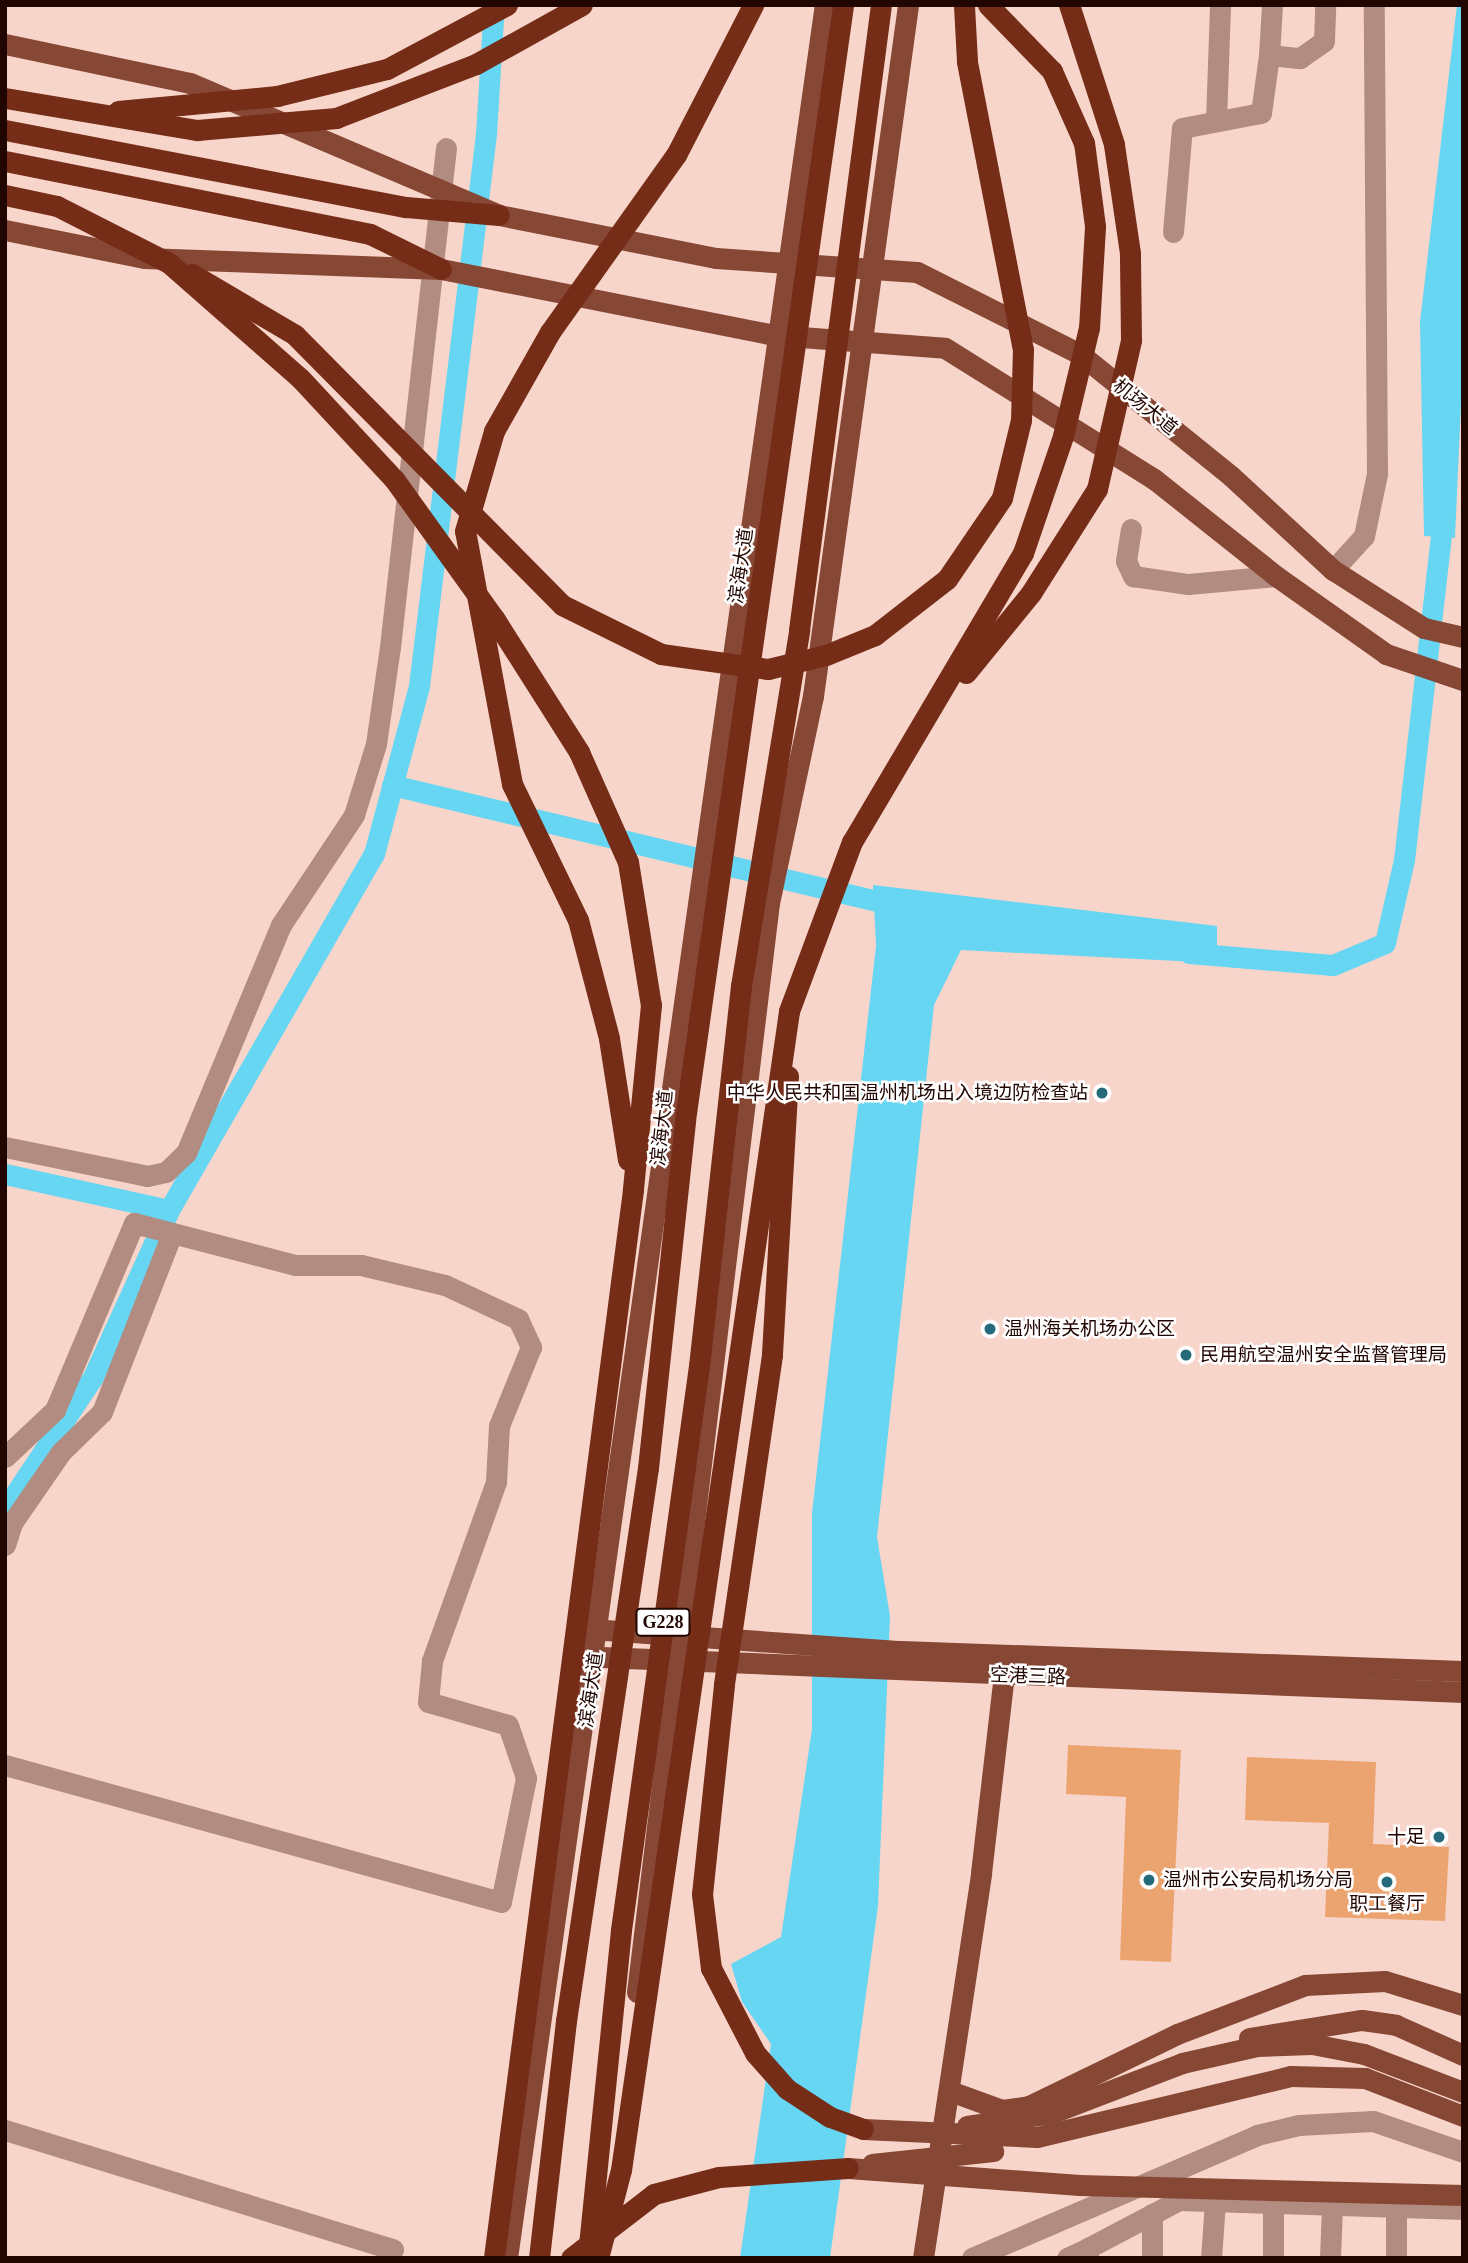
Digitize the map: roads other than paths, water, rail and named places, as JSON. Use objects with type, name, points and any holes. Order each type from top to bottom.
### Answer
[{"type":"highway","points":[[81,114],[276,96],[337,83],[442,46],[507,5]]},
{"type":"highway","points":[[5,97],[81,114],[197,130],[336,118],[476,64],[582,5]]},
{"type":"highway","points":[[633,1190],[609,1038],[578,920],[512,784],[465,531],[494,431],[550,332],[676,155],[754,5]]},
{"type":"highway","name":"滨海大道","points":[[539,2258],[566,2021],[658,1390],[685,1120],[843,5]]},
{"type":"highway","name":"G228","points":[[588,2258],[621,1930],[699,1366],[741,986],[799,630],[881,5]]},
{"type":"highway","points":[[5,195],[57,206],[230,292],[295,335],[562,605],[661,654],[768,669],[826,655],[875,635],[947,579],[1002,498],[1021,420],[1023,350],[967,61],[964,5]]},
{"type":"highway","points":[[601,2258],[621,2170],[789,1012],[852,842],[925,724],[1023,553],[1063,436],[1089,328],[1095,226],[1084,143],[1052,71],[988,5]]},
{"type":"highway","points":[[925,724],[1031,593],[1097,489],[1130,340],[1130,253],[1114,144],[1069,5]]},
{"type":"highway","points":[[5,130],[335,195],[463,206],[493,214]]},
{"type":"highway","points":[[5,161],[370,234],[448,271]]},
{"type":"highway","points":[[169,263],[300,378],[394,479],[579,752],[628,862],[651,1005],[633,1190],[494,2258]]},
{"type":"highway","points":[[789,1012],[772,1355],[724,1685],[702,1894],[710,1968],[755,2053],[787,2089],[830,2118],[863,2129]]},
{"type":"highway","points":[[571,2258],[654,2194],[719,2177],[848,2168]]},
{"type":"main road","points":[[507,2258],[597,1629],[774,335],[787,266],[825,5]]},
{"type":"main road","points":[[601,2258],[679,1661],[769,903],[813,696],[908,5]]},
{"type":"main road","points":[[5,44],[190,83],[463,206]]},
{"type":"main road","name":"机场大道","points":[[493,214],[787,266],[917,272],[1080,354],[1231,476],[1333,570],[1424,628],[1463,636]]},
{"type":"main road","points":[[5,230],[144,258],[448,271],[774,335],[945,348],[1154,478],[1276,576],[1387,654],[1463,680]]},
{"type":"main road","name":"空港三路","points":[[597,1629],[682,1636],[787,1654],[1463,1692]]},
{"type":"main road","name":"空港三路","points":[[593,1657],[679,1661],[787,1654]]},
{"type":"main road","points":[[923,2258],[950,2091],[1004,1665]]},
{"type":"main road","name":"空港三路","points":[[1004,1665],[1463,1671]]},
{"type":"main road","points":[[950,2091],[1002,2110],[1029,2106],[1115,2065],[1305,1985],[1385,1981],[1463,2005]]},
{"type":"main road","points":[[942,2143],[990,2144],[1062,2130],[1256,2035],[1321,2023],[1396,2025],[1463,2055]]},
{"type":"main road","points":[[920,2131],[1052,2113],[1182,2063],[1257,2046],[1312,2044],[1364,2054],[1463,2092]]},
{"type":"main road","points":[[863,2129],[1037,2137],[1247,2083],[1291,2076],[1365,2078],[1463,2116]]},
{"type":"main road","points":[[848,2168],[1062,2144],[1247,2083]]},
{"type":"main road","points":[[848,2168],[1079,2185],[1463,2195]]},
{"type":"street","points":[[1216,121],[1220,5]]},
{"type":"street","points":[[1173,232],[1179,134],[1189,124],[1261,113],[1272,5]]},
{"type":"street","points":[[1269,55],[1300,58],[1319,49],[1325,5]]},
{"type":"street","points":[[1333,570],[1364,536],[1377,474],[1374,5]]},
{"type":"street","points":[[5,1147],[147,1175],[166,1172],[186,1153],[281,925],[354,815],[376,744],[390,647],[446,148]]},
{"type":"street","points":[[1131,529],[1126,561],[1132,576],[1188,584],[1276,576]]},
{"type":"street","points":[[5,1457],[55,1410],[134,1223],[295,1265],[360,1265],[445,1285],[518,1319],[531,1347],[499,1426],[496,1482],[432,1661],[428,1702],[508,1725],[526,1778],[502,1902],[5,1765]]},
{"type":"street","points":[[5,1545],[12,1523],[61,1452],[102,1412],[165,1231]]},
{"type":"street","points":[[972,2258],[1257,2135],[1299,2125],[1373,2121],[1463,2152]]},
{"type":"street","points":[[5,2130],[393,2249]]},
{"type":"street","points":[[1067,2258],[1088,2253],[1180,2200],[1332,2207],[1463,2209]]},
{"type":"street","points":[[1211,2258],[1214,2202]]},
{"type":"street","points":[[1273,2204],[1273,2258]]},
{"type":"street","points":[[1330,2258],[1332,2207]]},
{"type":"street","points":[[1396,2209],[1396,2258]]},
{"type":"street","points":[[1152,2214],[1152,2258]]},
{"type":"water","points":[[1457,5],[1463,5],[1463,359],[1455,538],[1424,536],[1420,322]]},
{"type":"water","points":[[873,885],[1217,926],[1217,963],[961,950],[934,1005],[877,1537],[890,1616],[878,1906],[830,2258],[740,2258],[771,2044],[742,2002],[731,1964],[781,1937],[812,1729],[812,1513],[876,946]]},
{"type":"waterway","points":[[5,1509],[93,1377],[169,1210],[374,854],[419,686],[486,134],[494,5]]},
{"type":"waterway","points":[[1189,953],[1333,965],[1385,943],[1404,860],[1442,524]]},
{"type":"waterway","points":[[392,785],[898,906]]},
{"type":"waterway","points":[[5,1174],[169,1210]]},
{"type":"place","name":"中华人民共和国温州机场出入境边防检查站","points":[[1102,1093]]},
{"type":"place","name":"温州海关机场办公区","points":[[990,1329]]},
{"type":"place","name":"民用航空温州安全监督管理局","points":[[1186,1355]]},
{"type":"place","name":"十足","points":[[1439,1837]]},
{"type":"place","name":"温州市公安局机场分局","points":[[1149,1880]]},
{"type":"place","name":"职工餐厅","points":[[1387,1882]]}]
